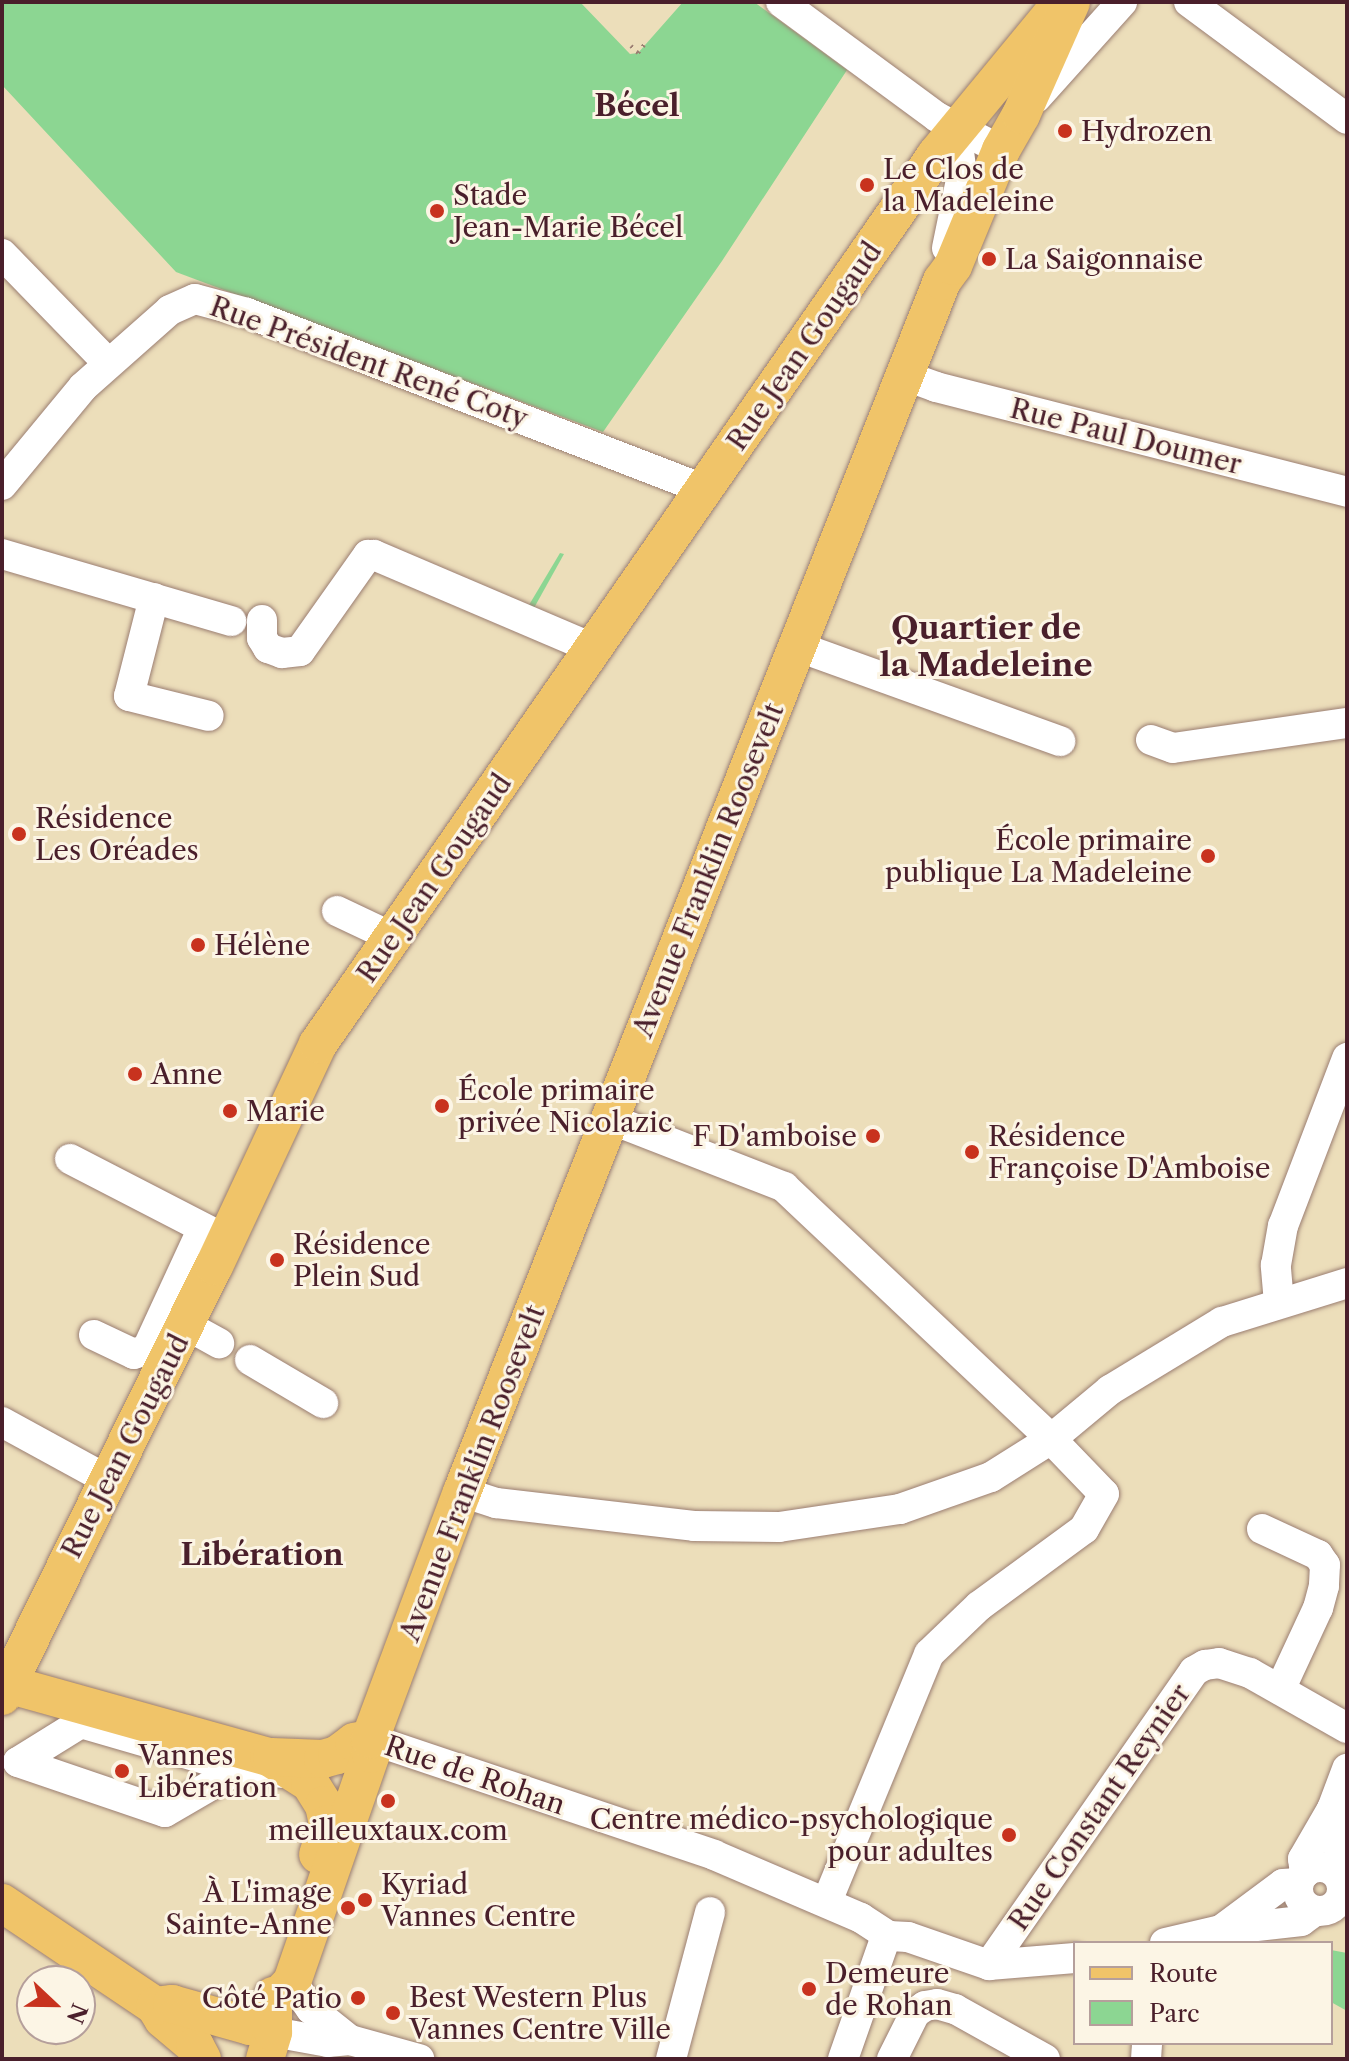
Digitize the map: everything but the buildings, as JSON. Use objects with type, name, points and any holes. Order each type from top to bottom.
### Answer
[{"type":"main road","name":"Rue Jean Gougaud","points":[[5,1690],[106,1479],[186,1325],[215,1234],[303,1069],[956,128],[1062,2]]},
{"type":"main road","points":[[942,281],[953,266],[1001,150],[1021,115],[1071,2]]},
{"type":"main road","name":"Avenue Franklin Roosevelt","points":[[270,2021],[371,1754],[370,1739],[462,1492],[942,281]]},
{"type":"main road","points":[[5,1690],[268,1767],[310,1783],[320,1797],[328,1824],[275,1976],[270,2021],[172,2004],[155,2006]]},
{"type":"main road","points":[[268,1767],[323,1759],[337,1755],[354,1742],[370,1739]]},
{"type":"main road","points":[[2,1903],[155,2006],[163,2019],[195,2046],[202,2059]]},
{"type":"street","points":[[781,2],[956,128],[1001,150]]},
{"type":"street","points":[[1021,115],[1122,2]]},
{"type":"street","points":[[1189,2],[1347,119]]},
{"type":"street","name":"Avenue Franklin Roosevelt","points":[[942,281],[962,175],[956,128]]},
{"type":"street","points":[[2,254],[108,363]]},
{"type":"street","name":"Rue Président René Coty","points":[[2,485],[83,387],[108,363],[177,305],[206,299],[705,490]]},
{"type":"street","name":"Rue Paul Doumer","points":[[906,376],[949,391],[1347,492]]},
{"type":"street","points":[[2,554],[231,621]]},
{"type":"street","points":[[262,620],[262,638],[268,648],[282,653],[300,651],[368,555],[374,555],[594,649]]},
{"type":"street","points":[[154,598],[119,694],[209,716]]},
{"type":"street","points":[[796,646],[1060,741]]},
{"type":"street","points":[[1151,740],[1173,748],[1347,723]]},
{"type":"street","points":[[337,911],[392,937]]},
{"type":"street","points":[[1279,1303],[1276,1265],[1283,1226],[1347,1058]]},
{"type":"street","points":[[610,1119],[784,1187],[1051,1439],[1104,1494],[1101,1505],[1084,1529],[979,1606],[929,1654],[827,1902]]},
{"type":"street","points":[[70,1159],[215,1234],[147,1349],[134,1354],[94,1335]]},
{"type":"street","points":[[462,1492],[496,1503],[694,1526],[779,1527],[900,1509],[991,1477],[1051,1439],[1110,1390],[1222,1322],[1347,1283]]},
{"type":"street","points":[[186,1325],[219,1343]]},
{"type":"street","points":[[250,1360],[323,1403]]},
{"type":"street","points":[[2,1422],[106,1479]]},
{"type":"street","points":[[1262,1529],[1318,1555],[1325,1565],[1318,1608],[1280,1690]]},
{"type":"street","name":"Rue Constant Reynier","points":[[989,1965],[1194,1671],[1219,1663],[1250,1673],[1347,1728]]},
{"type":"street","points":[[81,1723],[268,1767],[165,1812],[18,1762],[81,1723]]},
{"type":"street","name":"Rue de Rohan","points":[[370,1739],[714,1855],[827,1902],[870,1922],[889,1936]]},
{"type":"street","points":[[1328,1914],[1299,1897],[1303,1859],[1332,1809],[1347,1769]]},
{"type":"street","points":[[1174,1941],[1221,1930],[1301,1921],[1328,1914],[1340,1900],[1341,1878],[1332,1809]]},
{"type":"street","points":[[1221,1930],[1283,1884],[1325,1867],[1341,1878]]},
{"type":"street","points":[[671,2059],[710,1912]]},
{"type":"street","points":[[843,2059],[884,1942],[889,1936],[908,1937],[989,1965],[1073,1958]]},
{"type":"street","points":[[892,2059],[915,2013],[937,2004],[955,2009],[1045,2059]]},
{"type":"street","points":[[270,2021],[311,2009],[337,2047]]},
{"type":"street","points":[[270,2021],[337,2047],[419,2059]]},
{"type":"path","points":[[631,46],[638,53],[644,45]]},
{"type":"green space","name":"Stade Jean-Marie Bécel","points":[[2,2],[580,2],[630,54],[638,53],[683,2],[754,2],[847,70],[722,261],[603,432],[176,272],[2,85]]},
{"type":"green space","points":[[560,553],[564,554],[534,608],[529,605]]},
{"type":"green space","points":[[1333,1950],[1347,1953],[1347,2011],[1333,2003]]},
{"type":"place","name":"Hydrozen","points":[[1065,131]]},
{"type":"place","name":"Le Clos de la Madeleine","points":[[867,185]]},
{"type":"place","name":"Stade Jean-Marie Bécel","points":[[437,211]]},
{"type":"place","name":"La Saigonnaise","points":[[989,259]]},
{"type":"place","name":"Résidence Les Oréades","points":[[19,834]]},
{"type":"place","name":"École primaire publique La Madeleine","points":[[1208,856]]},
{"type":"place","name":"Hélène","points":[[198,945]]},
{"type":"place","name":"Anne","points":[[135,1074]]},
{"type":"place","name":"École primaire privée Nicolazic","points":[[442,1106]]},
{"type":"place","name":"Marie","points":[[230,1111]]},
{"type":"place","name":"F D'amboise","points":[[873,1136]]},
{"type":"place","name":"Résidence Françoise D'Amboise","points":[[972,1152]]},
{"type":"place","name":"Résidence Plein Sud","points":[[277,1260]]},
{"type":"place","name":"Vannes Libération","points":[[122,1771]]},
{"type":"place","name":"meilleuxtaux.com","points":[[388,1801]]},
{"type":"place","name":"Centre médico-psychologique pour adultes","points":[[1009,1835]]},
{"type":"place","name":"Kyriad Vannes Centre","points":[[365,1900]]},
{"type":"place","name":"À L'image Sainte-Anne","points":[[348,1908]]},
{"type":"place","name":"Demeure de Rohan","points":[[809,1989]]},
{"type":"place","name":"Côté Patio","points":[[358,1998]]},
{"type":"place","name":"Best Western Plus Vannes Centre Ville","points":[[393,2013]]},
{"type":"district","name":"Bécel","points":[[637,106]]},
{"type":"district","name":"Quartier de la Madeleine","points":[[986,648]]},
{"type":"district","name":"Libération","points":[[262,1555]]}]
